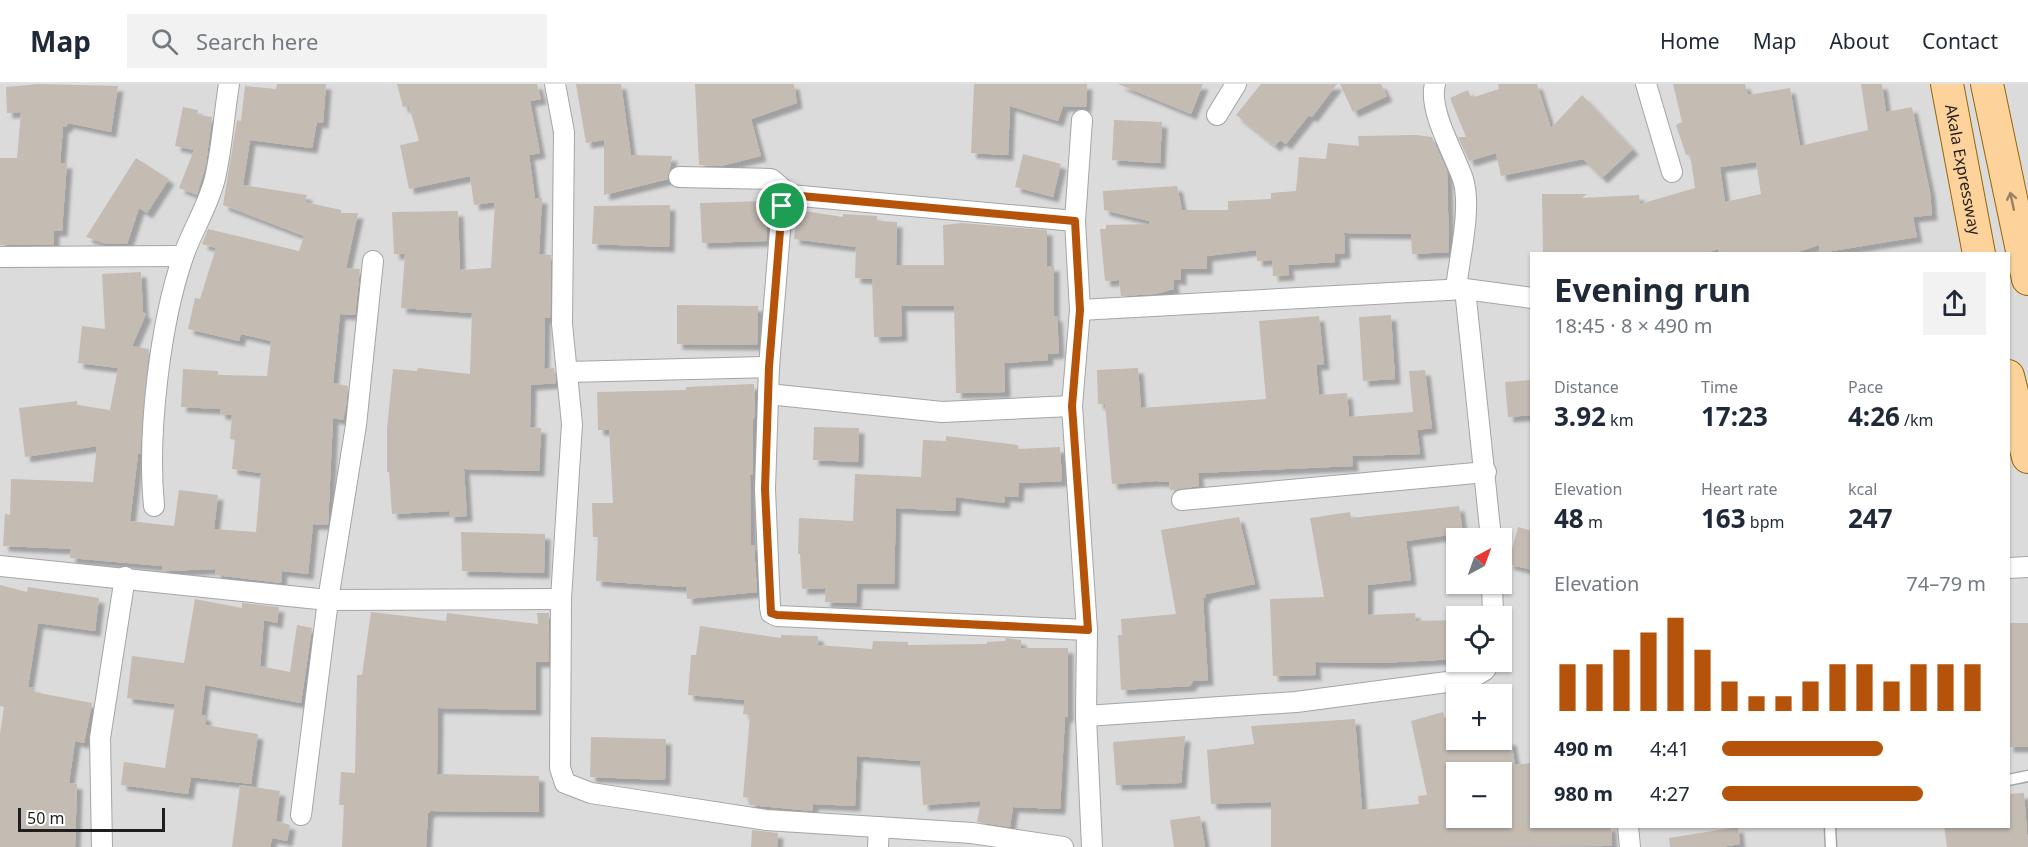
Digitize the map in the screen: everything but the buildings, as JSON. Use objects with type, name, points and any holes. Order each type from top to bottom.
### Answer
[{"type":"main road","name":"Akala Expressway","points":[[1947,84],[1979,252]]},
{"type":"main road","points":[[1987,84],[2028,279]]},
{"type":"main road","points":[[2010,384],[2028,457]]},
{"type":"street","points":[[154,506],[150,472],[153,422],[165,333],[183,256],[214,180],[229,84]]},
{"type":"street","points":[[555,84],[564,132],[562,324],[572,424],[561,599],[560,768],[565,783],[591,793],[766,820],[972,833],[1063,847]]},
{"type":"street","points":[[1217,115],[1236,84]]},
{"type":"street","points":[[1435,84],[1432,99],[1464,182],[1466,202],[1460,289],[1486,472],[1490,528]]},
{"type":"street","points":[[1646,84],[1672,172]]},
{"type":"street","points":[[1082,120],[1075,221],[1080,310],[1072,406],[1088,630],[1086,716],[1092,847]]},
{"type":"street","points":[[679,177],[771,179],[790,195],[1075,221]]},
{"type":"street","points":[[790,195],[782,206],[769,367],[765,489],[771,613],[1088,630]]},
{"type":"street","points":[[0,256],[183,256]]},
{"type":"street","points":[[301,815],[328,600],[356,425],[373,261]]},
{"type":"street","points":[[1080,310],[1460,289],[1530,297]]},
{"type":"street","points":[[567,372],[769,367]]},
{"type":"street","points":[[768,394],[942,412],[1072,406]]},
{"type":"street","points":[[1182,500],[1486,472]]},
{"type":"street","points":[[0,566],[125,577],[328,600],[561,599]]},
{"type":"street","points":[[2010,568],[2028,567]]},
{"type":"street","points":[[102,847],[100,738],[125,577]]},
{"type":"street","points":[[1086,716],[1296,702],[1470,679],[1482,672]]},
{"type":"street","points":[[879,827],[879,847]]},
{"type":"street","points":[[1628,828],[1630,847]]},
{"type":"lane","points":[[2010,780],[2028,776]]},
{"type":"lane","points":[[1830,828],[1831,847]]},
{"type":"shaded area","points":[[0,84],[2028,84],[2028,847],[0,847]]},
{"type":"route","points":[[790,195],[1075,221],[1080,310],[1072,406],[1088,630],[771,613],[765,489],[769,367],[782,206],[790,195]]}]
